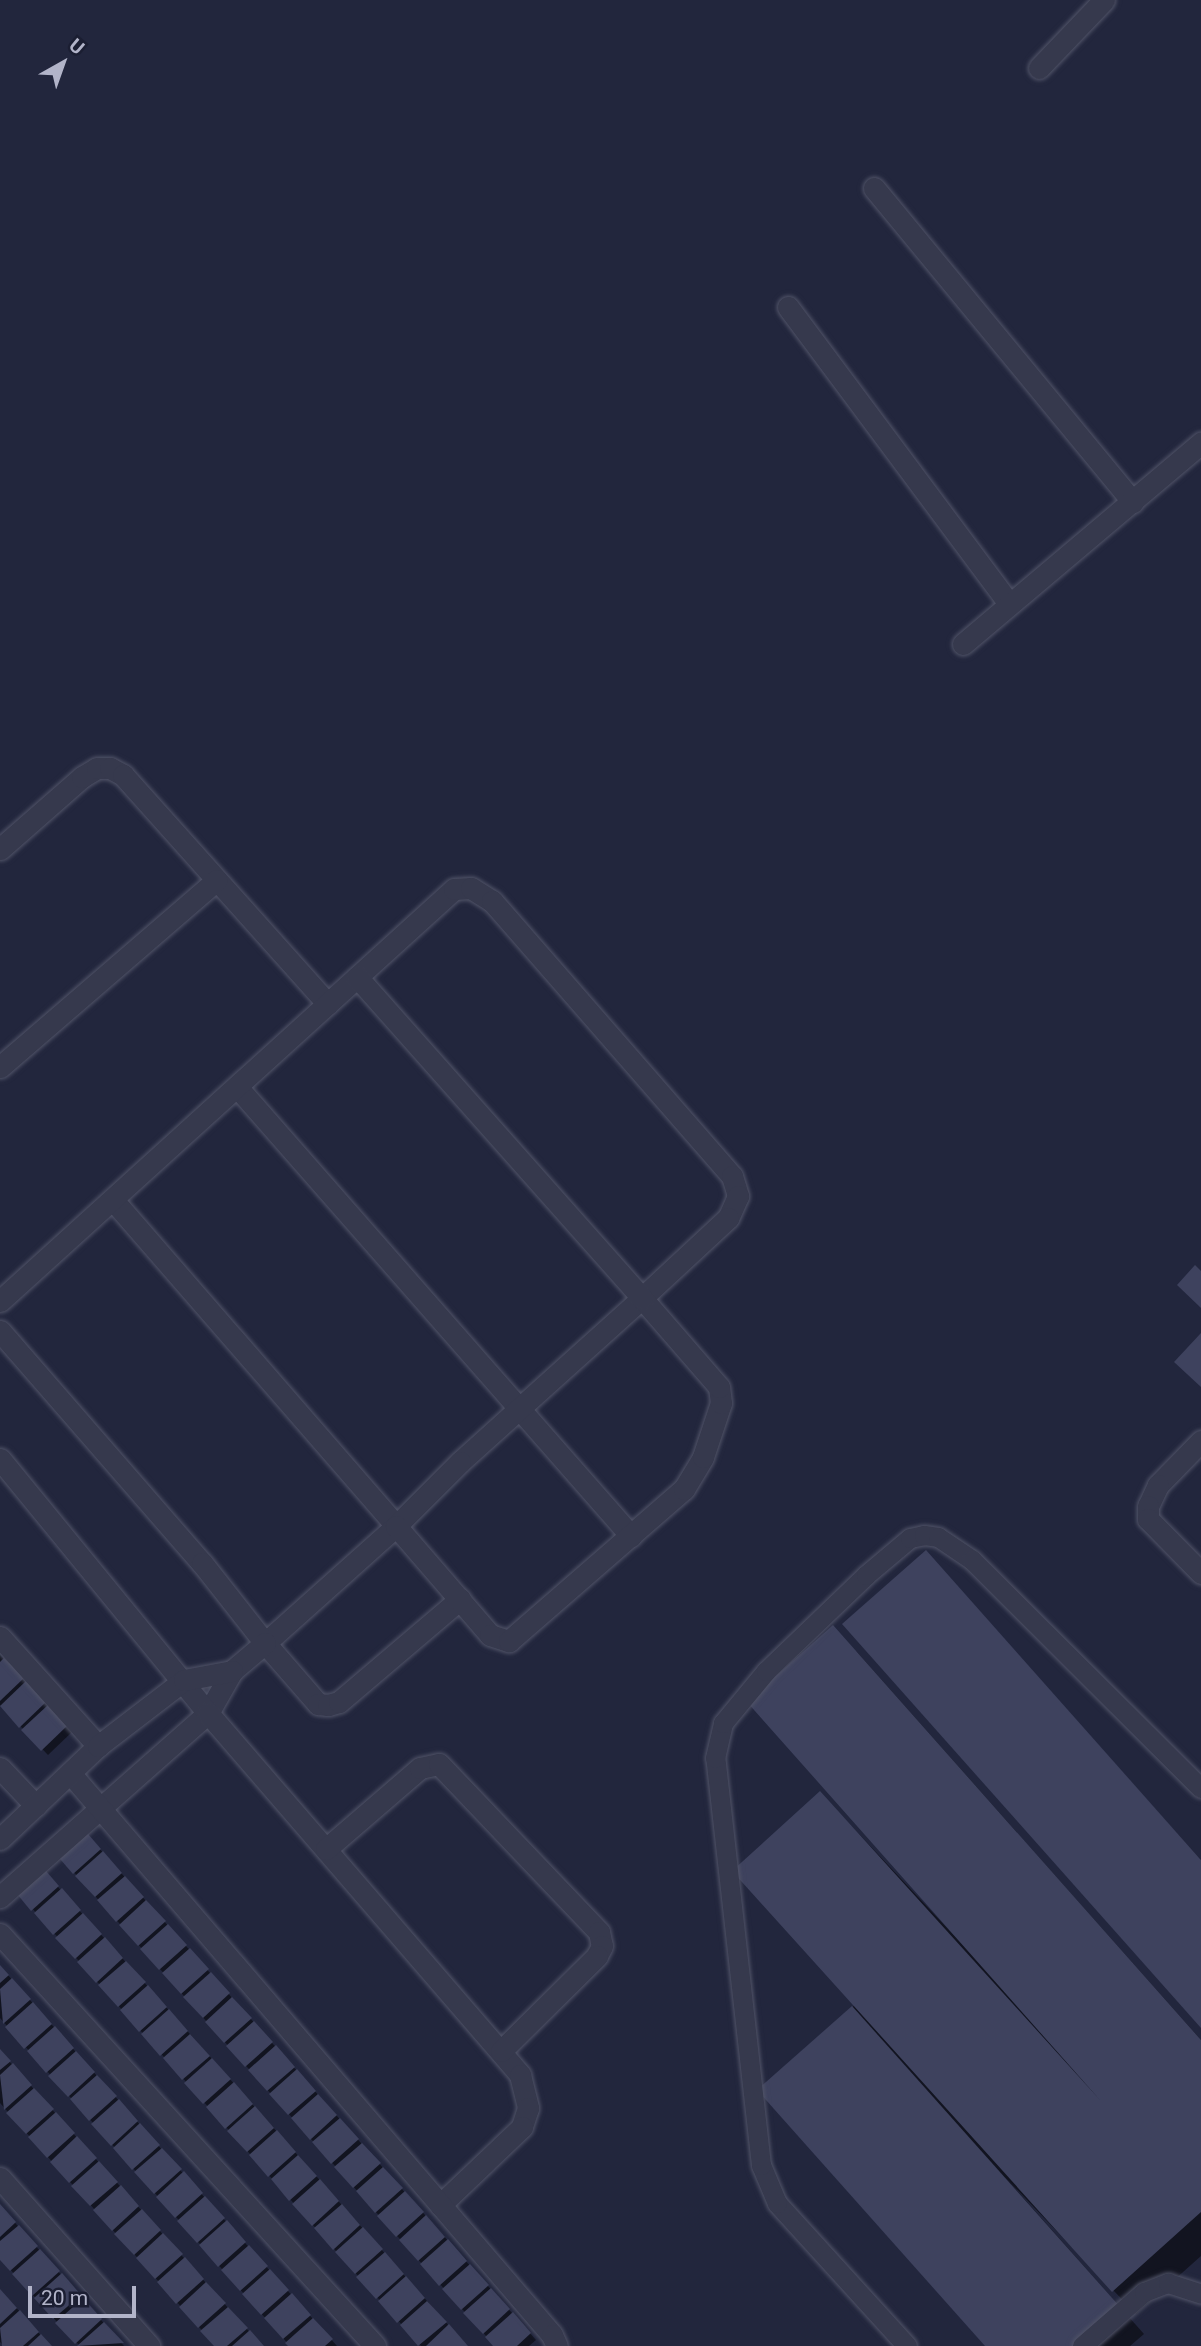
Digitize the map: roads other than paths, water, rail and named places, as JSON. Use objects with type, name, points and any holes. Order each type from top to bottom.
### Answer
[{"type":"street","points":[[1039,68],[1104,0]]},
{"type":"street","points":[[874,188],[1133,502]]},
{"type":"street","points":[[788,307],[1009,603]]},
{"type":"street","points":[[962,643],[1201,443]]},
{"type":"street","points":[[1,846],[82,777],[97,768],[110,768],[123,775],[328,1004]]},
{"type":"street","points":[[0,1067],[217,880]]},
{"type":"street","points":[[0,1301],[238,1088],[454,889],[471,888],[492,901],[738,1186],[728,1218],[520,1408],[396,1526],[232,1671],[208,1713],[0,1896]]},
{"type":"street","points":[[113,1200],[490,1634],[509,1642],[631,1536],[697,1472],[722,1394],[642,1298],[357,977]]},
{"type":"street","points":[[238,1088],[631,1536]]},
{"type":"street","points":[[0,1331],[202,1563],[265,1643],[318,1704],[328,1706],[339,1702],[460,1600]]},
{"type":"street","points":[[1201,1441],[1158,1485],[1148,1506],[1148,1519],[1201,1573]]},
{"type":"street","points":[[0,1458],[184,1680],[208,1713],[520,2074],[527,2092],[528,2108],[522,2127],[440,2205]]},
{"type":"street","points":[[0,1637],[98,1746]]},
{"type":"street","points":[[0,1839],[98,1746],[184,1680],[232,1671]]},
{"type":"street","points":[[326,1849],[420,1768],[439,1764],[599,1931],[602,1939],[597,1955],[501,2051]]},
{"type":"street","points":[[0,1768],[36,1806]]},
{"type":"street","points":[[70,1773],[552,2335],[557,2346]]},
{"type":"street","points":[[0,1934],[376,2346]]},
{"type":"street","points":[[0,2178],[149,2346]]},
{"type":"lane","points":[[906,2346],[777,2203],[761,2165],[715,1758],[723,1723],[765,1671],[866,1575],[910,1538],[924,1535],[939,1537],[972,1560],[1201,1788]]},
{"type":"lane","points":[[1082,2346],[1144,2292],[1168,2283],[1201,2294]]}]
